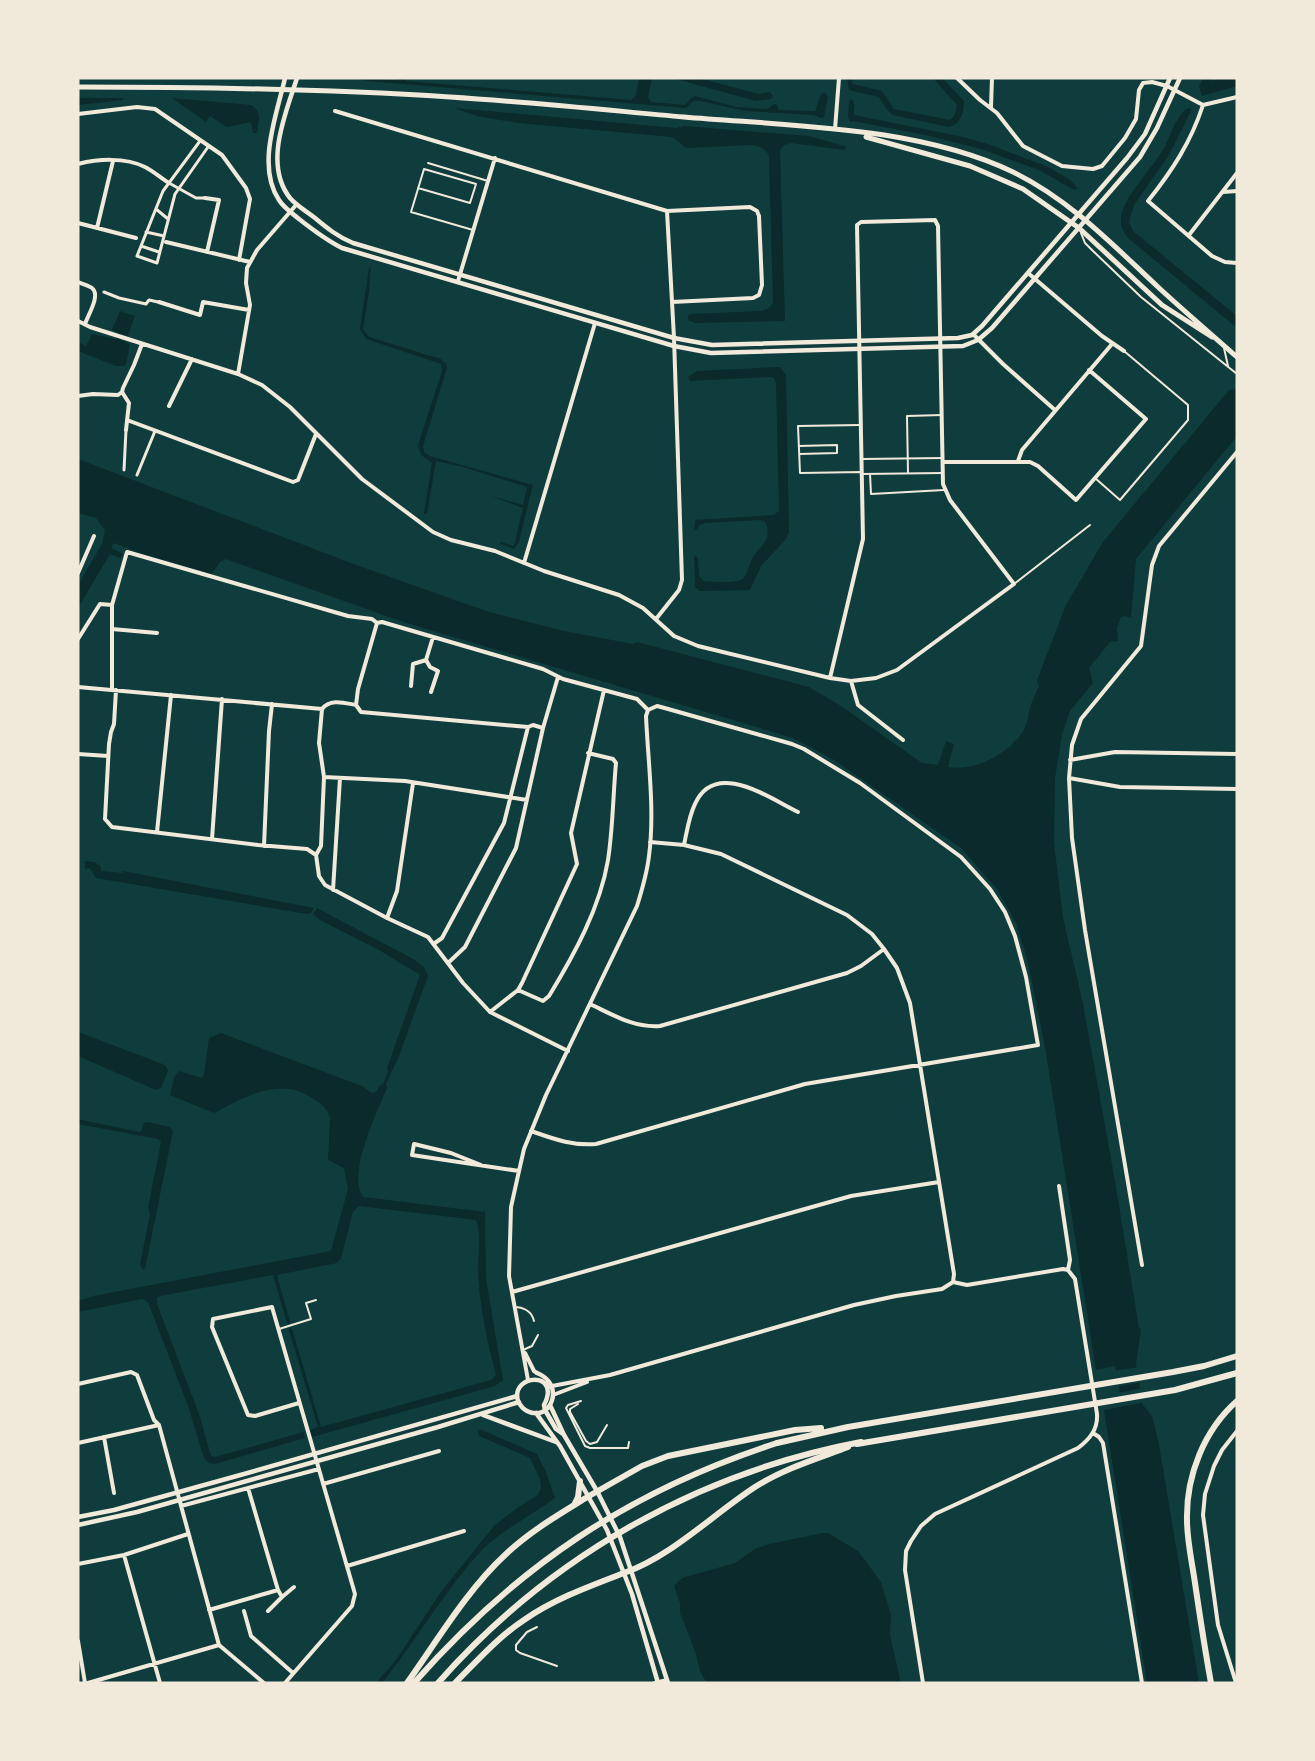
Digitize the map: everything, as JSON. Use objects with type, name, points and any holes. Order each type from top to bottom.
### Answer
[{"type":"main road","points":[[78,87],[294,89],[459,98],[835,130],[917,142],[967,154],[999,166],[1027,180],[1078,214],[1237,357]]},
{"type":"main road","points":[[844,131],[962,164],[997,176],[1023,189],[1072,222],[1162,305],[1224,345]]},
{"type":"main road","points":[[414,1683],[489,1606],[542,1562],[622,1509],[704,1470],[777,1443],[848,1427],[1154,1376],[1204,1366],[1237,1356]]},
{"type":"main road","points":[[438,1683],[511,1610],[550,1578],[631,1526],[675,1503],[737,1476],[805,1454],[861,1442],[1157,1393],[1237,1373]]},
{"type":"main road","points":[[1210,1683],[1188,1537],[1188,1499],[1193,1472],[1202,1449],[1215,1426],[1237,1401]]},
{"type":"main road","points":[[407,1683],[486,1575],[520,1542],[597,1491],[642,1466],[668,1455],[795,1430],[848,1427]]},
{"type":"main road","points":[[455,1683],[523,1620],[568,1596],[652,1561],[764,1482],[790,1469],[861,1442]]},
{"type":"main road","points":[[570,1508],[578,1499],[580,1481]]},
{"type":"street","points":[[285,78],[269,150],[268,168],[275,192],[283,205],[311,230],[342,248],[674,346],[711,353],[963,346],[978,340],[992,328],[1140,157],[1157,128],[1180,78]]},
{"type":"street","points":[[297,78],[287,109],[278,158],[278,172],[283,186],[296,205],[345,240],[674,338],[712,345],[940,339],[963,338],[973,334],[1140,141],[1170,78]]},
{"type":"street","points":[[835,130],[839,78]]},
{"type":"street","points":[[957,78],[991,108],[1023,146],[1062,166],[1093,169],[1102,166],[1125,138],[1136,118],[1141,86],[1148,82],[1167,86],[1203,105],[1237,97]]},
{"type":"street","points":[[991,108],[992,78]]},
{"type":"street","points":[[1203,105],[1188,143],[1148,201],[1212,256],[1226,262],[1237,263]]},
{"type":"street","points":[[78,114],[136,107],[150,108],[159,111],[222,155],[249,195],[250,203],[239,260]]},
{"type":"street","points":[[335,111],[667,211],[750,207],[757,211],[762,285],[759,295],[753,298],[672,302]]},
{"type":"street","points":[[200,141],[169,183],[137,256],[157,263],[177,189],[208,147]]},
{"type":"street","points":[[458,281],[495,158]]},
{"type":"street","points":[[78,164],[99,159],[143,166],[177,189],[196,198],[219,200],[207,252]]},
{"type":"street","points":[[98,228],[113,161]]},
{"type":"street","points":[[1189,235],[1237,173]]},
{"type":"street","points":[[1222,192],[1237,191]]},
{"type":"street","points":[[238,374],[250,301],[245,279],[250,262],[257,250],[296,205]]},
{"type":"street","points":[[156,209],[168,219]]},
{"type":"street","points":[[656,619],[680,590],[682,580],[674,338],[667,211]]},
{"type":"street","points":[[78,321],[238,374],[273,393],[362,479],[434,532],[451,540],[498,552],[544,572],[619,595],[643,608],[674,636],[698,646],[830,678],[851,681],[876,678],[897,670],[1014,584],[950,500],[945,490],[937,222],[932,220],[861,222],[857,225],[862,544],[830,678]]},
{"type":"street","points":[[78,223],[143,240]]},
{"type":"street","points":[[146,232],[164,236]]},
{"type":"street","points":[[164,242],[250,262]]},
{"type":"street","points":[[141,246],[160,252]]},
{"type":"street","points":[[420,270],[423,263]]},
{"type":"street","points":[[1028,273],[1112,344],[1124,351]]},
{"type":"street","points":[[78,282],[92,288],[96,298],[85,324]]},
{"type":"street","points":[[104,292],[146,304],[149,300],[159,302],[200,315],[203,302],[249,310]]},
{"type":"street","points":[[524,563],[598,315]]},
{"type":"street","points":[[973,334],[1055,410]]},
{"type":"street","points":[[78,396],[93,393],[117,395],[122,392],[142,344]]},
{"type":"street","points":[[1018,461],[1022,450],[1112,344]]},
{"type":"street","points":[[169,406],[192,359]]},
{"type":"street","points":[[943,460],[1030,462],[1038,466],[1076,500],[1146,419],[1089,370]]},
{"type":"street","points":[[122,392],[129,400],[124,470]]},
{"type":"street","points":[[126,420],[293,482],[298,480],[316,434]]},
{"type":"street","points":[[137,475],[155,431]]},
{"type":"street","points":[[1142,1265],[1085,930],[1072,838],[1070,760],[1081,719],[1141,646],[1155,554],[1167,536],[1237,452]]},
{"type":"street","points":[[78,573],[94,536]]},
{"type":"street","points":[[316,855],[307,849],[212,840],[112,827],[107,824],[105,819],[108,756],[114,724],[112,604],[127,552],[348,616],[372,619],[377,623],[382,622],[543,669],[558,677],[638,699],[648,710]]},
{"type":"street","points":[[78,639],[100,604],[112,604]]},
{"type":"street","points":[[377,623],[358,688],[356,705],[361,712],[528,727],[533,725],[543,728]]},
{"type":"street","points":[[112,630],[157,633]]},
{"type":"street","points":[[431,692],[438,671],[430,667],[426,660],[433,637]]},
{"type":"street","points":[[411,686],[413,664],[426,660]]},
{"type":"street","points":[[448,963],[465,947],[516,848],[543,728],[558,677]]},
{"type":"street","points":[[851,681],[858,705],[903,740]]},
{"type":"street","points":[[78,687],[322,709]]},
{"type":"street","points":[[490,1012],[518,990],[577,864],[571,833],[604,690]]},
{"type":"street","points":[[157,832],[171,695]]},
{"type":"street","points":[[212,840],[222,699]]},
{"type":"street","points":[[356,705],[329,702],[322,709],[319,742],[324,777],[321,846],[316,855],[319,876],[331,889],[428,937],[462,983],[490,1012],[568,1051]]},
{"type":"street","points":[[264,846],[268,731],[272,704]]},
{"type":"street","points":[[528,1380],[514,1307],[508,1254],[511,1207],[531,1131],[546,1095],[637,906],[649,858],[650,842],[651,816],[646,716],[648,710],[661,706],[792,744],[860,783],[961,857],[990,889],[1005,912],[1016,936],[1038,1046],[805,1084],[596,1144],[565,1143],[531,1131]]},
{"type":"street","points":[[435,944],[442,938],[495,842],[512,796],[528,727]]},
{"type":"street","points":[[1070,760],[1116,752],[1237,754]]},
{"type":"street","points":[[518,990],[543,1001],[549,996],[577,945],[593,909],[608,861],[616,763],[613,759],[588,753]]},
{"type":"street","points":[[78,754],[108,756]]},
{"type":"street","points":[[324,777],[413,783],[527,800]]},
{"type":"street","points":[[331,889],[340,778]]},
{"type":"street","points":[[1069,778],[1120,787],[1237,789]]},
{"type":"street","points":[[387,918],[397,891],[413,783]]},
{"type":"street","points":[[684,845],[696,801],[706,789],[720,783],[739,783],[798,812]]},
{"type":"street","points":[[553,1395],[593,1379],[854,1305],[942,1289],[953,1282],[954,1274],[910,1003],[897,968],[884,949],[872,934],[847,915],[721,854],[684,845],[650,842]]},
{"type":"street","points":[[590,1004],[629,1023],[645,1027],[660,1026],[847,973],[884,949]]},
{"type":"street","points":[[482,1165],[451,1153],[414,1144],[412,1155],[519,1171]]},
{"type":"street","points":[[512,1292],[851,1196],[939,1182]]},
{"type":"street","points":[[1059,1186],[1070,1260],[1068,1270]]},
{"type":"street","points":[[923,1683],[905,1570],[906,1551],[916,1533],[935,1514],[1069,1453],[1084,1443],[1093,1433],[1097,1421],[1075,1279],[1068,1270],[968,1284],[953,1282]]},
{"type":"street","points":[[285,1683],[352,1606],[355,1594],[272,1306],[216,1317],[212,1322],[248,1416],[255,1416],[299,1402]]},
{"type":"street","points":[[523,1350],[534,1371],[545,1377],[549,1386],[553,1395],[550,1405],[545,1410],[536,1413],[526,1411],[518,1399],[520,1387],[528,1380],[536,1379],[549,1386],[593,1379]]},
{"type":"street","points":[[78,1384],[135,1372],[154,1420],[159,1425],[219,1645],[264,1683]]},
{"type":"street","points":[[549,1386],[544,1405],[545,1410],[556,1429],[564,1435]]},
{"type":"street","points":[[78,1525],[116,1518],[482,1414],[518,1399]]},
{"type":"street","points":[[78,1517],[114,1510],[518,1399]]},
{"type":"street","points":[[536,1413],[589,1496],[614,1545],[657,1683],[668,1681],[621,1541],[597,1491],[564,1435],[550,1405]]},
{"type":"street","points":[[482,1414],[556,1442]]},
{"type":"street","points":[[78,1443],[159,1425]]},
{"type":"street","points":[[1236,1683],[1218,1625],[1203,1515],[1205,1494],[1214,1466],[1222,1450],[1237,1431]]},
{"type":"street","points":[[1093,1433],[1102,1443],[1142,1683]]},
{"type":"street","points":[[104,1437],[114,1493]]},
{"type":"street","points":[[323,1484],[438,1451]]},
{"type":"street","points":[[180,1506],[319,1469]]},
{"type":"street","points":[[248,1488],[282,1597]]},
{"type":"street","points":[[347,1566],[465,1531]]},
{"type":"street","points":[[78,1564],[124,1555],[188,1534]]},
{"type":"street","points":[[124,1555],[160,1683]]},
{"type":"street","points":[[268,1611],[294,1587]]},
{"type":"street","points":[[209,1610],[278,1590]]},
{"type":"street","points":[[244,1611],[251,1636],[293,1674]]},
{"type":"street","points":[[78,1641],[86,1683],[219,1645]]},
{"type":"lane","points":[[428,163],[488,181]]},
{"type":"lane","points":[[418,188],[470,203],[476,184],[424,169],[418,188],[411,212],[473,230]]},
{"type":"lane","points":[[1079,228],[1085,243],[1113,272],[1237,374]]},
{"type":"lane","points":[[1224,345],[1228,367]]},
{"type":"lane","points":[[1095,478],[1120,500],[1188,420],[1188,405],[1124,351]]},
{"type":"lane","points":[[908,473],[907,416],[942,415]]},
{"type":"lane","points":[[861,424],[798,426],[800,473],[943,473]]},
{"type":"lane","points":[[799,446],[837,445],[837,453],[799,454]]},
{"type":"lane","points":[[862,459],[943,460]]},
{"type":"lane","points":[[870,474],[871,494],[945,490]]},
{"type":"lane","points":[[1014,584],[1090,525]]},
{"type":"lane","points":[[279,1329],[311,1319],[306,1303],[316,1300]]},
{"type":"lane","points":[[514,1307],[522,1307],[533,1315],[534,1320]]},
{"type":"lane","points":[[523,1350],[532,1346],[538,1335]]},
{"type":"lane","points":[[607,1425],[597,1442],[590,1444],[585,1441],[570,1412],[570,1409],[580,1402],[568,1405],[566,1408],[585,1446],[628,1448],[629,1442]]},
{"type":"lane","points":[[537,1627],[527,1632],[518,1641],[516,1650],[557,1666]]},
{"type":"water","points":[[356,78],[395,80],[404,78],[406,81],[631,100],[636,95],[639,78],[652,78],[648,97],[651,102],[685,105],[695,96],[736,107],[767,109],[774,104],[779,110],[815,111],[821,94],[825,93],[828,97],[824,117],[821,118],[814,115],[746,111],[700,101],[693,101],[686,108],[367,81]]},
{"type":"water","points":[[672,78],[699,78],[759,94],[770,92],[773,97],[756,101]]},
{"type":"water","points":[[847,78],[851,78],[853,84],[882,91],[894,109],[950,120],[955,115],[957,105],[933,78],[942,78],[964,101],[962,113],[959,120],[949,127],[893,115],[879,97],[849,90]]},
{"type":"water","points":[[1203,78],[1212,78],[1212,81],[1237,78],[1237,86],[1202,96],[1199,87]]},
{"type":"water","points":[[78,98],[123,98],[123,100],[78,105]]},
{"type":"water","points":[[172,98],[251,105],[258,114],[257,133],[253,133],[251,122],[227,127],[210,116],[206,122]]},
{"type":"water","points":[[852,99],[854,115],[988,144],[1048,167],[1069,179],[1078,188],[1074,190],[1039,170],[981,149],[926,135],[850,122],[849,101]]},
{"type":"water","points":[[454,108],[676,128],[684,126],[809,136],[847,147],[844,150],[791,143],[784,145],[780,150],[785,321],[695,323],[688,320],[690,314],[761,311],[769,308],[773,302],[769,157],[765,150],[752,145],[686,148],[672,137],[518,123],[477,116]]},
{"type":"water","points":[[1189,108],[1190,113],[1169,155],[1134,205],[1129,222],[1133,231],[1237,316],[1237,328],[1128,238],[1122,226],[1122,212],[1130,195],[1165,146],[1178,118]]},
{"type":"water","points":[[371,267],[363,329],[369,337],[441,359],[446,364],[447,368],[423,446],[424,452],[430,456],[533,485],[519,542],[514,549],[500,544],[501,542],[514,546],[523,508],[491,496],[523,505],[527,487],[436,461],[427,514],[424,514],[432,463],[421,455],[418,445],[442,371],[441,364],[366,339],[360,329]]},
{"type":"water","points":[[120,311],[135,316],[128,336],[122,334],[120,340],[130,344],[126,364],[116,366],[78,351],[78,342],[86,346],[92,334],[116,339],[118,333],[112,330]]},
{"type":"water","points":[[780,367],[786,375],[789,532],[786,539],[761,566],[750,590],[700,591],[695,587],[694,555],[698,558],[699,576],[703,581],[738,581],[745,576],[752,559],[768,534],[765,522],[760,520],[705,523],[694,530],[695,520],[774,515],[779,511],[776,384],[774,378],[770,377],[690,381],[688,377],[697,371]]},
{"type":"water","points":[[1237,389],[1237,436],[1136,559],[1131,618],[1121,617],[1117,628],[1118,641],[1110,642],[1089,668],[1093,683],[1070,711],[1062,735],[1055,778],[1054,843],[1063,918],[1082,999],[1141,1329],[1136,1365],[1143,1405],[1152,1416],[1159,1445],[1199,1683],[1147,1683],[1104,1410],[1122,1406],[1115,1366],[1096,1370],[1046,1053],[1027,958],[1016,923],[997,889],[961,848],[834,760],[793,738],[403,622],[226,559],[220,562],[212,574],[114,543],[111,548],[123,554],[120,558],[110,554],[78,608],[78,585],[102,544],[105,530],[96,518],[78,513],[78,459],[359,566],[486,611],[564,631],[633,644],[637,642],[809,687],[841,706],[922,763],[938,765],[946,741],[954,744],[948,767],[959,768],[970,767],[991,759],[1010,746],[1024,730],[1039,686],[1037,680],[1066,605],[1103,542],[1229,390]]},
{"type":"water","points":[[85,861],[95,862],[101,867],[101,871],[123,873],[123,871],[314,908],[311,913],[307,914],[96,878],[90,868],[85,869]]},
{"type":"water","points":[[317,908],[415,960],[424,967],[428,976],[365,1144],[358,1175],[359,1188],[364,1197],[485,1212],[486,1279],[503,1380],[495,1386],[312,1437],[310,1430],[318,1427],[290,1328],[321,1427],[491,1380],[496,1375],[481,1300],[478,1275],[479,1233],[476,1220],[359,1206],[353,1212],[341,1258],[337,1263],[277,1275],[289,1324],[273,1275],[157,1298],[157,1304],[199,1414],[211,1456],[215,1457],[304,1432],[305,1438],[215,1464],[209,1463],[204,1458],[188,1406],[148,1302],[142,1299],[78,1312],[78,1301],[93,1296],[331,1251],[348,1189],[344,1168],[328,1160],[330,1119],[323,1106],[300,1092],[275,1089],[250,1095],[214,1113],[170,1095],[174,1078],[179,1071],[202,1078],[209,1038],[221,1033],[362,1086],[372,1093],[383,1084],[420,975],[379,950],[320,920],[313,914]]},
{"type":"water","points":[[78,1032],[165,1065],[168,1070],[161,1088],[156,1090],[78,1056]]},
{"type":"water","points":[[78,1119],[139,1132],[144,1123],[148,1122],[170,1127],[173,1131],[145,1269],[142,1269],[140,1264],[161,1142],[158,1139],[78,1124]]},
{"type":"water","points":[[478,1430],[537,1454],[555,1498],[483,1549],[456,1581],[382,1683],[376,1683],[396,1660],[440,1593],[494,1526],[538,1495],[541,1488],[540,1479],[530,1458],[479,1436]]},
{"type":"water","points":[[828,1533],[858,1551],[881,1582],[891,1615],[890,1635],[901,1683],[707,1683],[700,1671],[680,1613],[680,1603],[674,1586],[682,1578],[735,1563],[755,1549],[769,1544]]},
{"type":"pier","points":[[1140,1367],[1142,1382],[1116,1387],[1113,1371]]},
{"type":"pier","points":[[1143,1388],[1146,1402],[1101,1410],[1103,1407],[1119,1404],[1117,1393]]}]
